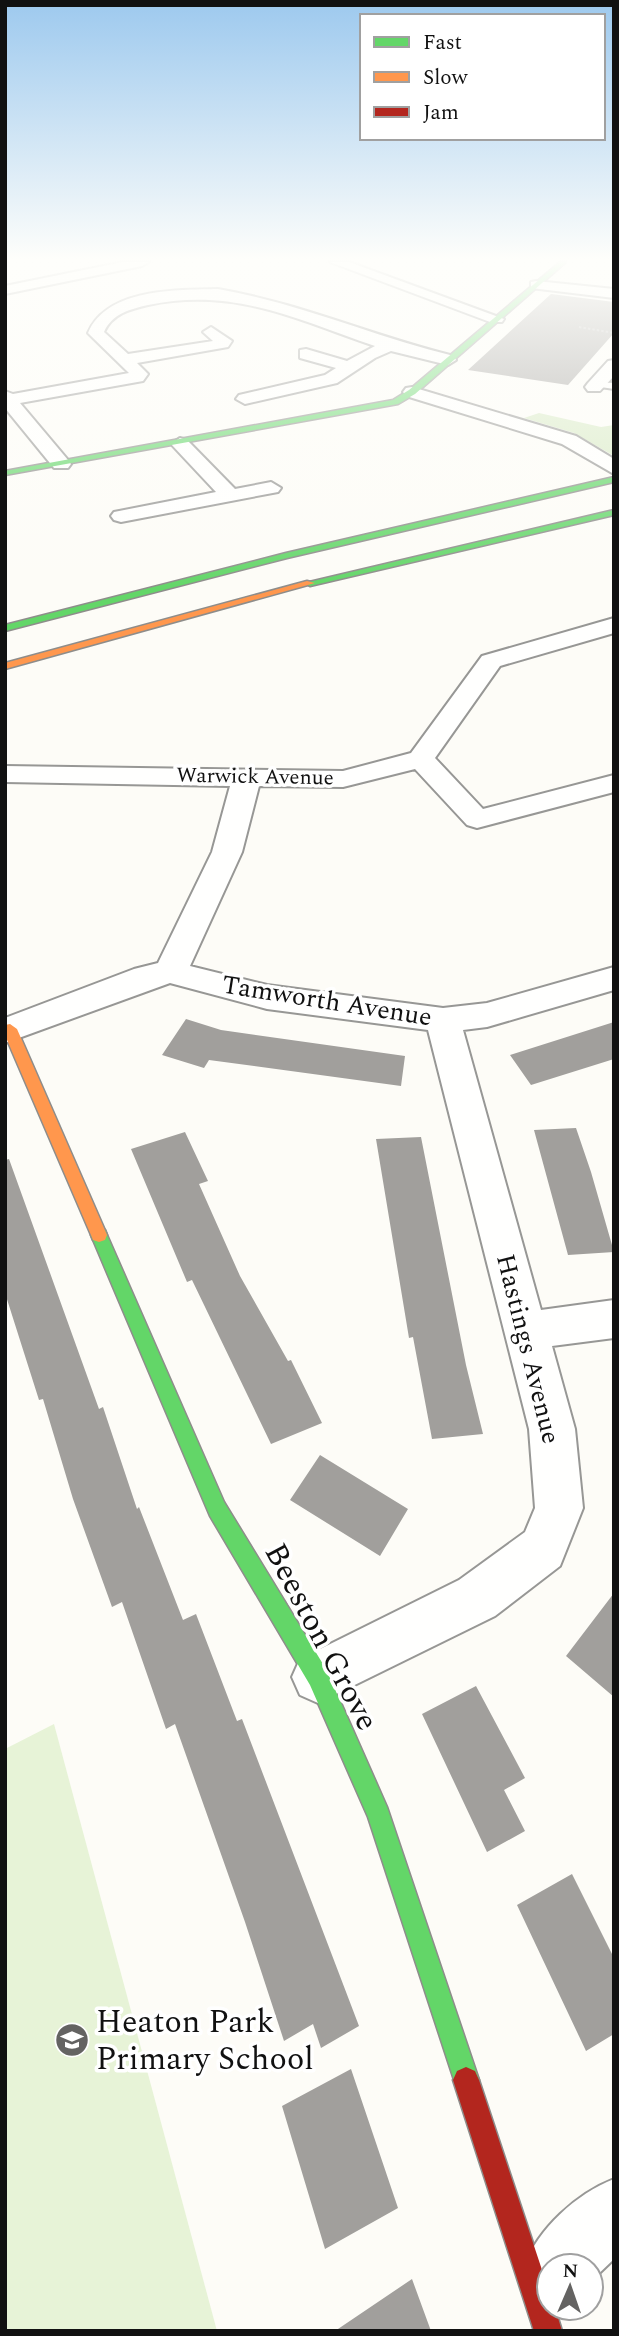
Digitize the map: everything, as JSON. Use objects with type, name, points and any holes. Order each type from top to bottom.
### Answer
[{"type":"main road","points":[[5,473],[379,408],[412,393],[436,371]]},
{"type":"main road","points":[[5,628],[286,556],[614,479]]},
{"type":"main road","points":[[5,666],[295,587],[614,512]]},
{"type":"main road","name":"Beeston Grove","points":[[8,1030],[217,1508],[318,1677],[379,1815],[535,2253]]},
{"type":"street","points":[[7,398],[137,377],[139,374],[136,371]]},
{"type":"street","points":[[245,399],[331,379],[343,371]]},
{"type":"street","points":[[412,393],[569,440],[614,468]]},
{"type":"street","points":[[7,398],[61,464]]},
{"type":"street","points":[[180,444],[231,496]]},
{"type":"street","points":[[121,516],[271,488]]},
{"type":"street","points":[[614,625],[491,661],[421,759],[477,819],[614,783]]},
{"type":"street","name":"Warwick Avenue","points":[[5,774],[343,779],[421,759]]},
{"type":"street","points":[[170,972],[235,835],[243,807],[246,776]]},
{"type":"street","name":"Tamworth Avenue","points":[[8,1030],[146,977],[170,972],[267,997],[443,1020],[487,1015],[614,978]]},
{"type":"street","name":"Hastings Avenue","points":[[318,1677],[477,1598],[543,1549],[559,1508],[552,1429],[443,1020]]},
{"type":"street","points":[[526,1331],[614,1319]]},
{"type":"street","points":[[580,2252],[614,2212]]},
{"type":"green space","points":[[539,413],[601,427],[614,425],[614,456],[574,433],[524,418]]},
{"type":"green space","name":"Heaton Park Primary School","points":[[54,1724],[217,2331],[5,2331],[5,1749]]},
{"type":"building","points":[[475,371],[580,371],[568,385]]},
{"type":"building","points":[[186,1019],[221,1030],[405,1056],[401,1086],[209,1060],[204,1068],[162,1055]]},
{"type":"building","points":[[614,1022],[614,1059],[531,1085],[510,1055]]},
{"type":"building","points":[[576,1128],[614,1252],[568,1255],[534,1130]]},
{"type":"building","points":[[185,1132],[208,1181],[199,1184],[240,1276],[288,1361],[291,1360],[322,1423],[271,1444],[192,1280],[187,1282],[131,1149]]},
{"type":"building","points":[[421,1137],[466,1365],[483,1434],[432,1439],[413,1337],[409,1338],[376,1139]]},
{"type":"building","points":[[9,1159],[99,1409],[103,1407],[137,1509],[139,1507],[183,1620],[196,1614],[237,1721],[242,1719],[359,2026],[321,2048],[313,2024],[284,2041],[175,1724],[166,1729],[122,1602],[112,1607],[73,1499],[43,1399],[39,1400],[5,1293],[5,1160]]},
{"type":"building","points":[[320,1455],[408,1509],[380,1556],[290,1500]]},
{"type":"building","points":[[614,1593],[614,1697],[566,1656]]},
{"type":"building","points":[[476,1686],[525,1778],[504,1790],[525,1831],[487,1852],[422,1714]]},
{"type":"building","points":[[572,1874],[614,1958],[614,2034],[586,2051],[517,1905]]},
{"type":"building","points":[[351,2069],[398,2208],[325,2249],[282,2106]]},
{"type":"building","points":[[412,2279],[431,2331],[335,2331]]},
{"type":"traffic: fast","points":[[5,473],[395,402],[412,392],[436,371]]},
{"type":"traffic: fast","points":[[5,628],[286,556],[614,479]]},
{"type":"traffic: fast","points":[[310,583],[614,512]]},
{"type":"traffic: fast","points":[[99,1235],[217,1509],[318,1677],[379,1815],[466,2080]]},
{"type":"traffic: slow","points":[[5,666],[310,583]]},
{"type":"traffic: slow","points":[[10,1029],[99,1235]]},
{"type":"traffic: jam","points":[[466,2080],[548,2331]]},
{"type":"place","name":"Heaton Park Primary School","points":[[72,2040]]}]
